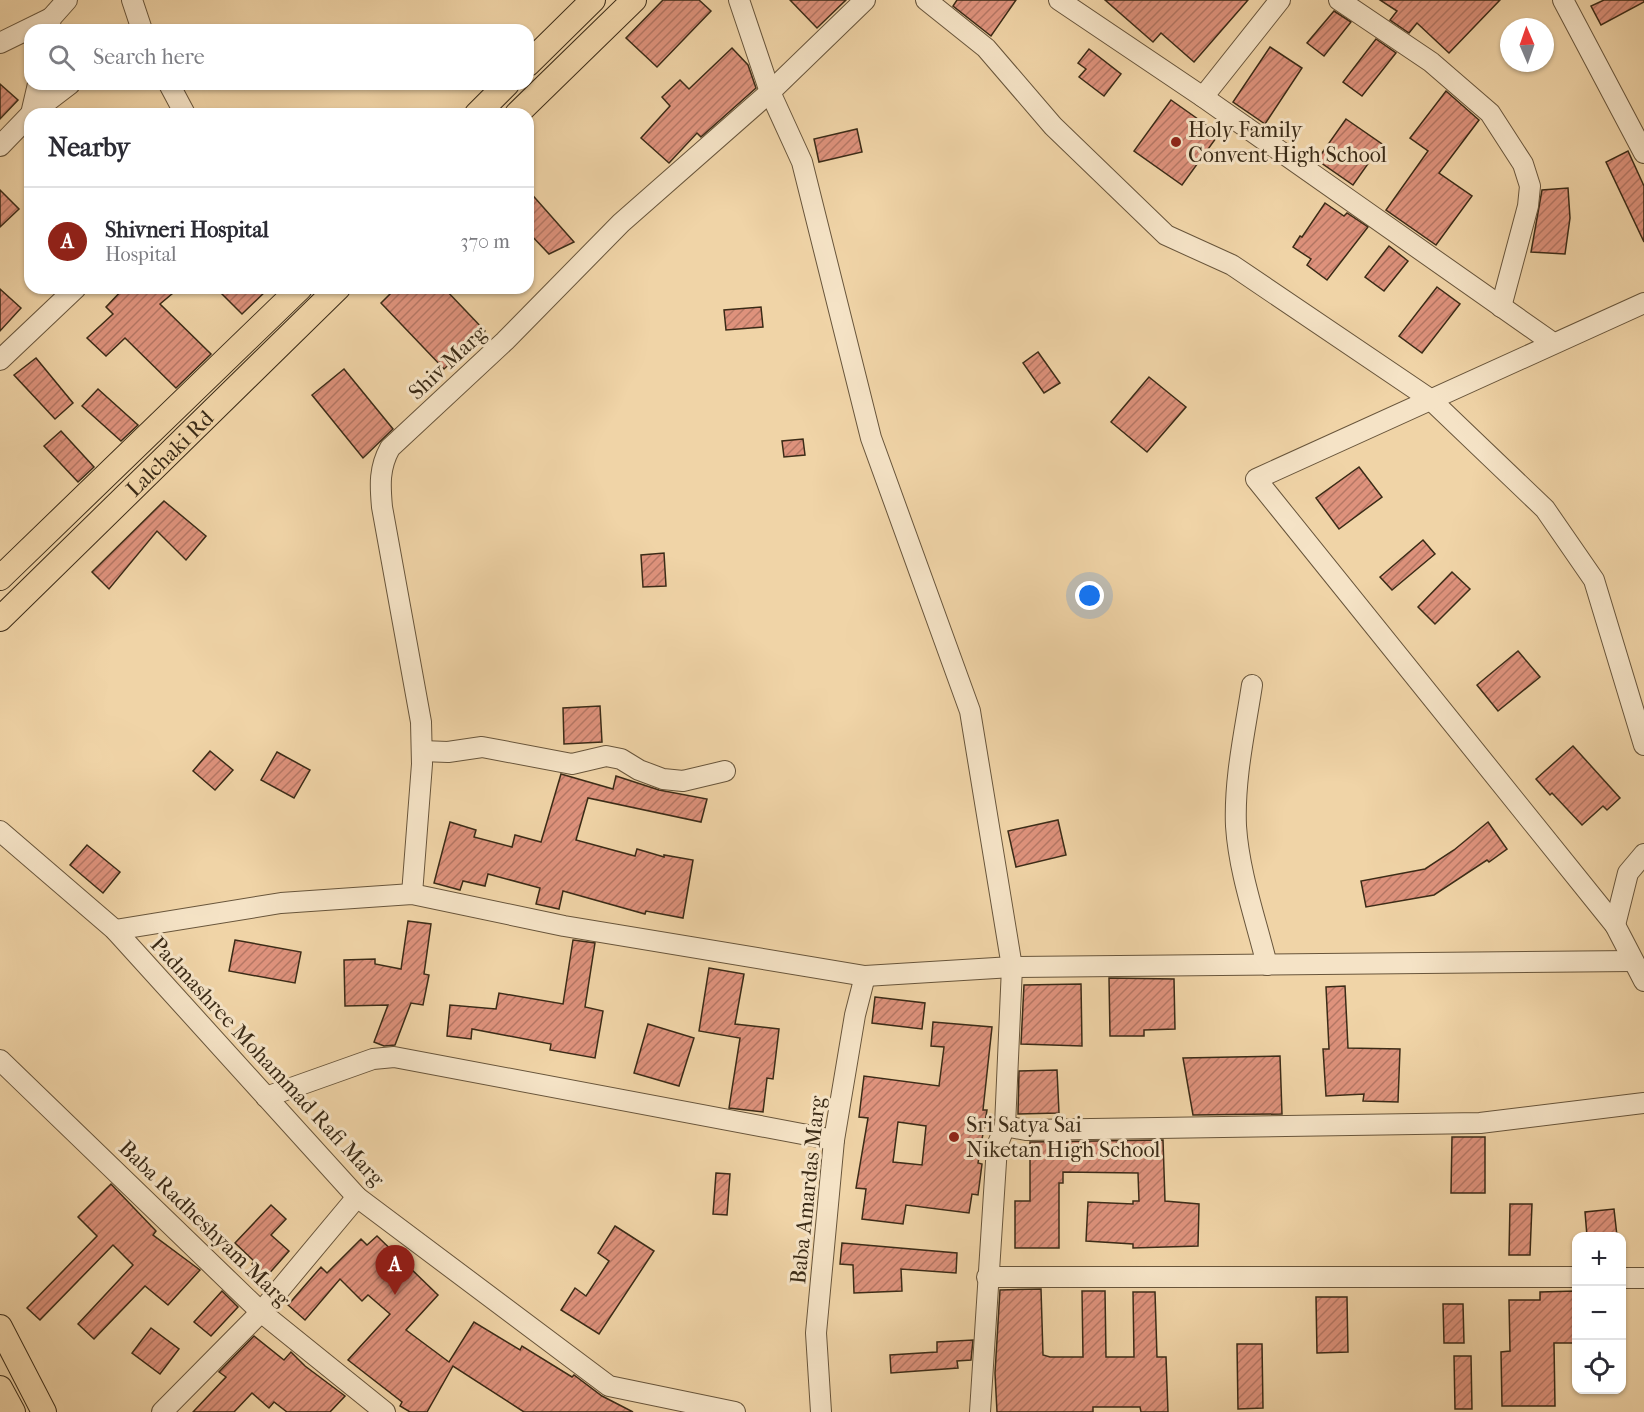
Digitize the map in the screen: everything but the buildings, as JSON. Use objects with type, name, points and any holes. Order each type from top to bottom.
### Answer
[{"type":"main road","points":[[534,58],[593,0]]},
{"type":"main road","points":[[523,108],[634,0]]},
{"type":"main road","points":[[483,108],[501,90]]},
{"type":"main road","name":"Lalchaki Rd","points":[[0,578],[294,294]]},
{"type":"main road","name":"Lalchaki Rd","points":[[0,619],[332,294]]},
{"type":"main road","points":[[263,324],[279,346]]},
{"type":"main road","points":[[123,460],[139,483]]},
{"type":"main road","points":[[0,1327],[44,1412]]},
{"type":"main road","points":[[0,1388],[13,1412]]},
{"type":"street","points":[[50,24],[67,0]]},
{"type":"street","points":[[132,0],[140,24]]},
{"type":"street","points":[[739,0],[770,92],[802,162],[870,438],[970,711],[1012,967],[1005,1126],[997,1146],[980,1412]]},
{"type":"street","name":"Shiv Marg","points":[[412,894],[422,751],[421,722],[382,507],[380,474],[383,461],[390,448],[505,341],[621,223],[770,92],[865,0]]},
{"type":"street","points":[[926,0],[986,48],[1053,126],[1166,235],[1232,266],[1430,399],[1545,509],[1594,580],[1644,746]]},
{"type":"street","points":[[1059,0],[1203,97],[1553,343]]},
{"type":"street","points":[[1203,97],[1280,0]]},
{"type":"street","points":[[1339,0],[1431,62],[1490,112],[1523,164],[1530,186],[1528,206],[1501,307]]},
{"type":"street","points":[[1563,0],[1644,153]]},
{"type":"street","points":[[0,43],[24,34]]},
{"type":"street","points":[[32,108],[37,90]]},
{"type":"street","points":[[39,108],[62,90]]},
{"type":"street","points":[[172,90],[182,108]]},
{"type":"street","points":[[0,146],[24,121]]},
{"type":"street","points":[[0,360],[70,294]]},
{"type":"street","points":[[1644,303],[1256,479],[1615,925],[1644,981]]},
{"type":"street","points":[[1252,685],[1236,788],[1236,826],[1240,858],[1267,965]]},
{"type":"street","points":[[422,751],[448,752],[482,747],[572,764],[606,756],[621,759],[639,770],[663,779],[683,781],[725,771]]},
{"type":"street","name":"Padmashree Mohammad Rafi Marg","points":[[0,831],[115,930],[357,1197],[609,1386],[735,1412]]},
{"type":"street","points":[[1615,925],[1628,873],[1644,854]]},
{"type":"street","points":[[115,930],[281,903],[412,894],[564,926],[865,976],[1012,967],[1633,960]]},
{"type":"street","name":"Baba Amardas Marg","points":[[820,1412],[816,1333],[834,1140],[855,1015],[865,976]]},
{"type":"street","points":[[266,1097],[373,1059],[394,1057],[834,1140]]},
{"type":"street","name":"Baba Radheshyam Marg","points":[[0,1060],[261,1312],[384,1412]]},
{"type":"street","points":[[1005,1126],[1026,1130],[1480,1123],[1644,1102]]},
{"type":"street","points":[[162,1412],[261,1312],[357,1197]]},
{"type":"street","points":[[987,1277],[1572,1276]]},
{"type":"street","points":[[1626,1278],[1644,1278]]},
{"type":"place","name":"Holy Family Convent High School","points":[[1176,142]]},
{"type":"place","name":"Sri Satya Sai Niketan High School","points":[[954,1137]]},
{"type":"place","name":"Shivneri Hospital","points":[[395,1295]]}]
